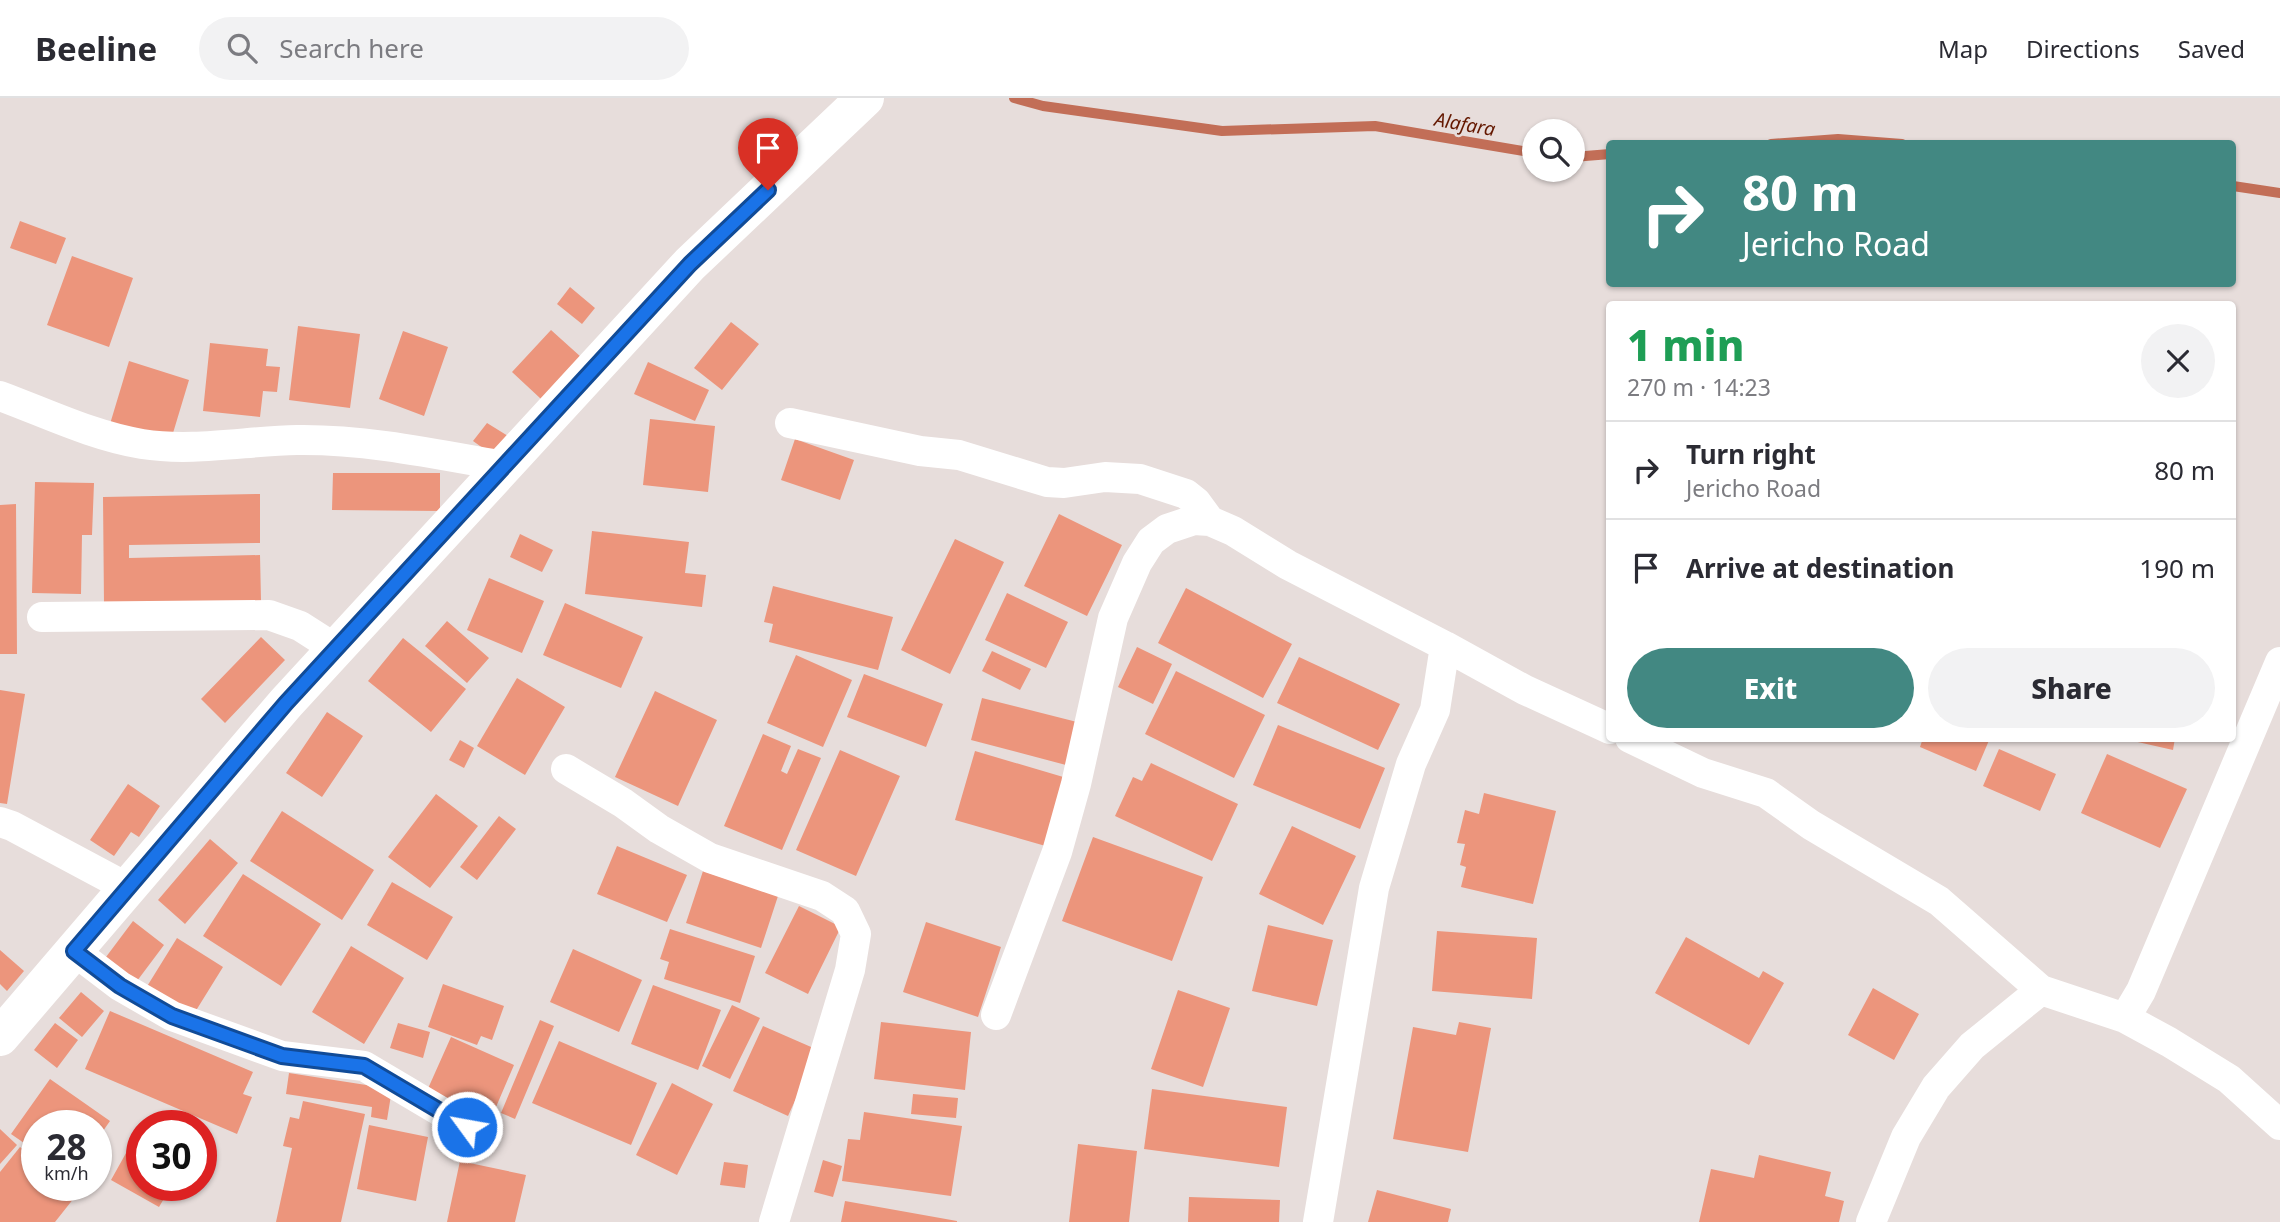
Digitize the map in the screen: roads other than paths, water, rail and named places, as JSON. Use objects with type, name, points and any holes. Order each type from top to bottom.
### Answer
[{"type":"street","points":[[0,1037],[286,703],[690,264],[866,98]]},
{"type":"street","points":[[0,396],[92,430],[142,444],[179,447],[299,440],[393,447],[504,466]]},
{"type":"street","points":[[790,424],[920,451],[959,455],[1047,482],[1064,483],[1105,477],[1140,479],[1186,494],[1196,502],[1210,521]]},
{"type":"street","points":[[996,1015],[1057,852],[1076,784],[1114,618],[1137,563],[1151,541],[1167,530],[1195,520],[1210,521],[1233,531],[1288,565],[1525,690],[1606,727]]},
{"type":"street","points":[[43,617],[269,615],[300,626],[336,649]]},
{"type":"street","points":[[1318,1222],[1374,888],[1412,764],[1435,710],[1445,646]]},
{"type":"street","points":[[2124,1018],[2141,991],[2280,662]]},
{"type":"street","points":[[1638,742],[1703,773],[1766,793],[1811,825],[1939,901],[2040,990],[2124,1018],[2169,1042],[2229,1079],[2280,1125]]},
{"type":"street","points":[[566,769],[623,803],[659,829],[710,858],[822,896],[845,911],[856,934],[850,970],[774,1222]]},
{"type":"street","points":[[0,822],[128,888]]},
{"type":"street","points":[[74,951],[120,986],[172,1016],[282,1056],[364,1066],[467,1127]]},
{"type":"street","points":[[1871,1222],[1906,1137],[1936,1087],[1972,1046],[2040,990]]},
{"type":"waterway","name":"Alafara","points":[[1014,98],[1043,106],[1222,131],[1375,126],[1522,151]]},
{"type":"waterway","name":"Alafara","points":[[1825,140],[1851,140]]},
{"type":"waterway","name":"Alafara","points":[[1585,156],[1606,154]]},
{"type":"waterway","name":"Alafara","points":[[2236,186],[2280,193]]}]
